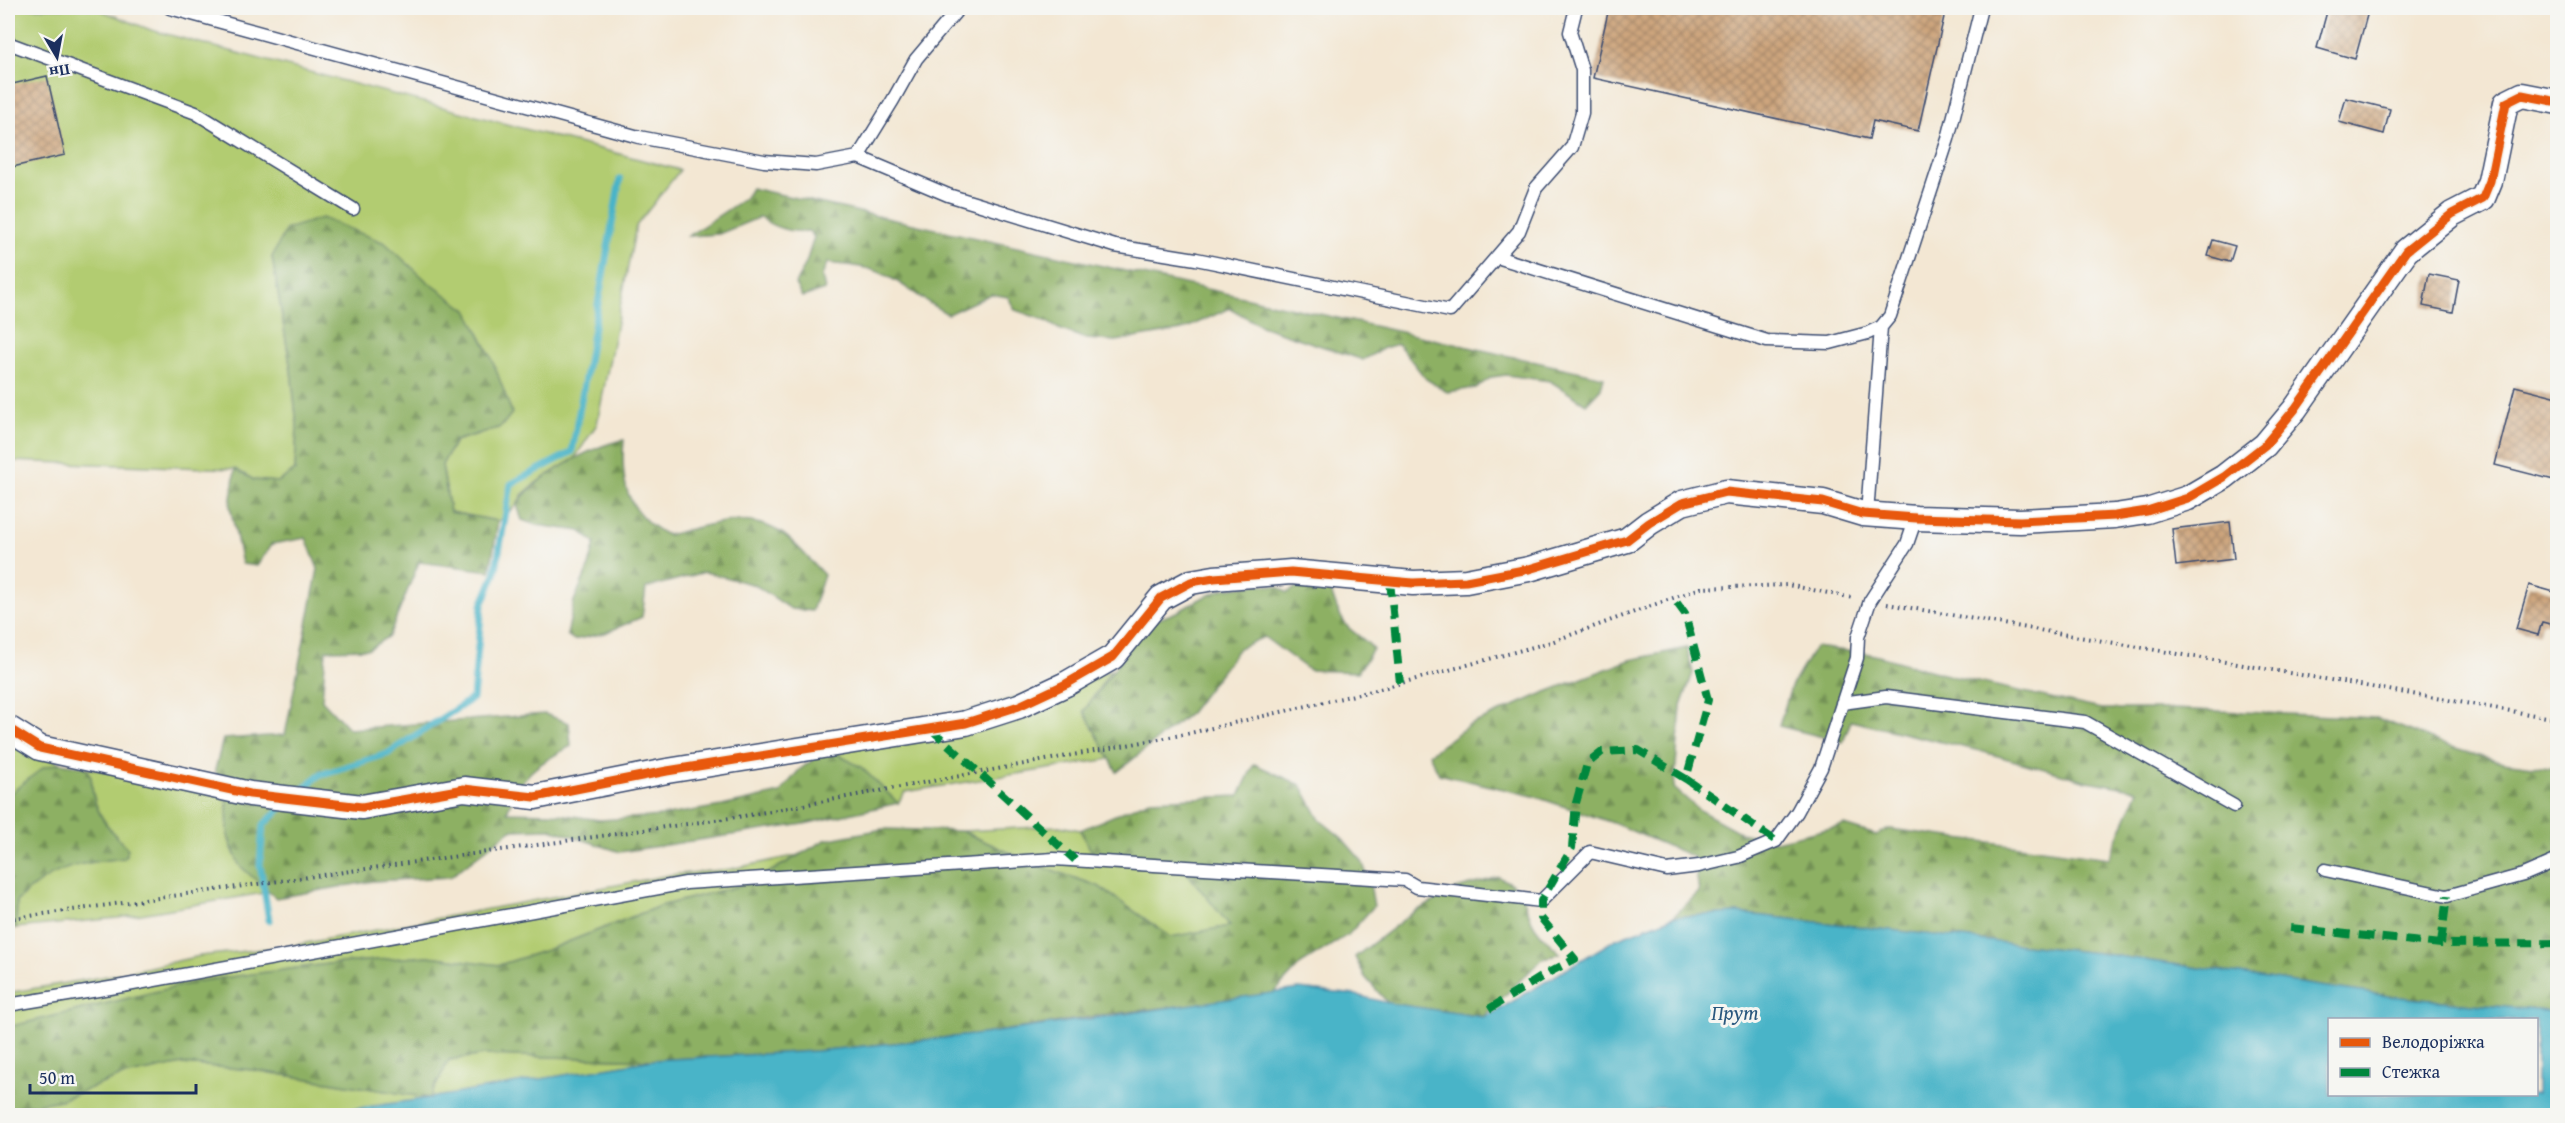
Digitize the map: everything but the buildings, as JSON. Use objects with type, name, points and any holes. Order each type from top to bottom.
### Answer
[{"type":"street","points":[[8,728],[40,748],[250,794],[362,807],[464,789],[535,797],[667,771],[966,723],[1019,706],[1066,684],[1113,657],[1161,598],[1191,582],[1291,572],[1413,583],[1466,581],[1529,569],[1627,540],[1649,523],[1682,503],[1726,492],[1823,502],[1867,514],[1916,518],[2020,521],[2115,516],[2147,511],[2188,498],[2224,477],[2265,446],[2295,409],[2406,251],[2452,214],[2483,198],[2490,181],[2506,103],[2522,95],[2558,102]]},
{"type":"lane","points":[[170,8],[639,137],[764,161],[816,165],[858,157],[948,195],[1115,246],[1196,259],[1450,310],[1519,231],[1536,188],[1572,147],[1582,113],[1582,70],[1570,32],[1576,8]]},
{"type":"lane","points":[[858,157],[916,59],[959,8]]},
{"type":"lane","points":[[1497,257],[1767,341],[1830,343],[1868,333],[1881,327],[1890,316],[1948,139],[1981,8]]},
{"type":"lane","points":[[8,44],[196,113],[353,209]]},
{"type":"lane","points":[[1867,514],[1881,327]]},
{"type":"lane","points":[[8,1005],[686,883],[1054,859],[1405,880],[1417,887],[1540,902],[1590,852],[1667,870],[1699,866],[1738,857],[1776,841],[1797,812],[1821,768],[1857,658],[1858,637],[1870,601],[1907,544],[1916,518]]},
{"type":"lane","points":[[1842,703],[1886,697],[2085,722],[2234,806]]},
{"type":"lane","points":[[2325,870],[2447,896],[2523,875],[2558,860]]},
{"type":"path","points":[[8,919],[744,816],[1186,734],[1376,690],[1551,642],[1701,588],[1788,585],[2558,719]]},
{"type":"green space","points":[[8,8],[95,8],[151,30],[680,170],[636,226],[597,424],[573,461],[537,482],[522,495],[517,505],[498,521],[450,512],[442,465],[455,441],[501,427],[467,311],[428,282],[272,257],[291,370],[297,425],[295,470],[278,482],[254,480],[235,469],[8,461]]},
{"type":"green space","points":[[751,188],[1604,377],[1601,388],[1586,404],[1550,381],[1506,375],[1492,377],[1476,388],[1447,392],[1426,379],[1398,344],[1384,348],[1363,360],[1261,326],[1230,308],[1182,330],[1116,341],[1086,339],[1015,310],[1008,297],[991,294],[948,314],[877,271],[827,263],[822,276],[825,290],[802,297],[795,284],[806,263],[814,237],[809,231],[783,229],[760,217],[719,234],[688,236],[745,198]]},
{"type":"green space","points":[[322,218],[385,243],[428,282],[467,310],[491,356],[512,413],[501,427],[455,441],[442,465],[450,512],[498,521],[490,571],[419,562],[389,636],[369,649],[326,650],[322,700],[349,729],[545,714],[569,723],[571,746],[540,765],[524,779],[507,812],[552,813],[600,820],[661,816],[722,806],[780,793],[799,770],[822,753],[836,750],[840,756],[861,767],[898,803],[804,824],[620,852],[551,829],[511,830],[450,877],[373,881],[276,898],[239,865],[228,836],[227,804],[215,770],[223,739],[285,735],[318,569],[306,538],[272,544],[257,566],[242,564],[230,506],[235,469],[254,480],[278,482],[295,470],[297,425],[291,370],[272,257],[286,229]]},
{"type":"green space","points":[[624,440],[625,483],[629,496],[643,517],[667,535],[710,524],[738,521],[766,525],[780,532],[798,547],[824,575],[812,611],[791,609],[755,585],[705,572],[646,588],[642,617],[605,633],[574,640],[567,635],[574,601],[589,566],[595,543],[580,531],[536,525],[522,520],[517,505],[536,484],[565,464],[597,448]]},
{"type":"green space","points":[[1312,578],[1328,581],[1344,621],[1373,649],[1358,672],[1309,670],[1264,637],[1239,648],[1190,713],[1117,772],[1084,711],[1146,624],[1179,611],[1223,589],[1259,584],[1279,587],[1287,593]]},
{"type":"green space","points":[[1815,647],[1871,654],[1955,677],[2101,709],[2171,709],[2377,718],[2452,747],[2503,762],[2557,769],[2557,1012],[2388,996],[2097,953],[1737,913],[1673,917],[1699,892],[1694,857],[1613,823],[1533,796],[1439,774],[1429,754],[1468,726],[1541,694],[1630,660],[1687,648],[1693,673],[1681,706],[1674,788],[1699,810],[1741,833],[1776,841],[1844,825],[1876,835],[1890,829],[2109,858],[2138,790],[2087,781],[1980,751],[1851,721],[1843,742],[1779,726],[1791,687]]},
{"type":"green space","points":[[1111,670],[1084,711],[1110,759],[905,792],[898,803],[861,767],[840,756],[836,750]]},
{"type":"green space","points":[[8,739],[61,763],[8,795]]},
{"type":"green space","points":[[61,763],[86,767],[91,777],[98,810],[111,830],[128,849],[125,858],[79,865],[42,880],[17,901],[16,928],[8,932],[8,795],[44,767]]},
{"type":"green space","points":[[1254,764],[1301,785],[1320,820],[1341,837],[1362,861],[1370,884],[1374,906],[1349,934],[1301,964],[1272,995],[1110,1014],[983,1034],[816,1051],[653,1060],[485,1055],[449,1060],[430,1098],[253,1070],[182,1064],[119,1077],[60,1100],[8,1109],[8,1027],[200,981],[328,964],[428,956],[499,965],[547,950],[660,906],[751,883],[825,840],[883,829],[962,831],[1034,864],[1098,886],[1171,937],[1230,926],[1184,869],[1098,863],[1080,830],[1150,800],[1239,796]]},
{"type":"green space","points":[[86,767],[224,795],[228,832],[233,850],[242,866],[269,892],[118,918],[16,928],[17,901],[32,887],[67,867],[108,858],[128,849],[111,830],[98,810],[91,777]]},
{"type":"green space","points":[[1059,826],[1080,830],[1098,863],[1184,869],[1231,926],[1171,937],[1098,886],[1034,864],[962,831]]},
{"type":"green space","points":[[799,855],[751,883],[660,906],[547,950],[499,965],[428,956],[328,964],[200,981],[8,1027],[8,993],[113,975],[200,956],[290,946],[670,875],[730,869]]},
{"type":"green space","points":[[1499,877],[1522,890],[1527,910],[1535,926],[1560,953],[1542,959],[1483,1017],[1388,1003],[1365,977],[1355,957],[1411,914],[1456,889]]},
{"type":"green space","points":[[485,1055],[653,1060],[430,1098],[311,1115],[8,1116],[8,1109],[60,1100],[119,1077],[182,1064],[253,1070],[429,1098],[449,1060]]},
{"type":"water","name":"Прут","points":[[1737,913],[2097,953],[2388,996],[2557,1012],[2557,1115],[1809,1116],[1659,1108],[1632,1116],[311,1115],[430,1098],[653,1060],[816,1051],[983,1034],[1299,989],[1356,995],[1388,1003],[1483,1017],[1616,939],[1673,917]]},
{"type":"waterway","points":[[302,790],[319,775],[387,754],[473,698],[482,605],[495,574],[511,484],[572,452],[620,179]]},
{"type":"waterway","points":[[269,920],[260,865],[263,825],[285,805]]},
{"type":"marked path","points":[[1390,581],[1400,683]]},
{"type":"marked path","points":[[1489,1009],[1575,959],[1541,918],[1541,901],[1572,848],[1576,803],[1587,764],[1602,752],[1638,750],[1686,779],[1708,700],[1685,614],[1674,599]]},
{"type":"marked path","points":[[931,729],[1075,860]]},
{"type":"marked path","points":[[1686,779],[1776,841]]},
{"type":"marked path","points":[[2441,944],[2447,896]]},
{"type":"marked path","points":[[2290,928],[2441,944],[2558,943]]},
{"type":"cycle path","points":[[8,728],[40,748],[250,794],[362,807],[464,789],[535,797],[667,771],[966,723],[1019,706],[1066,684],[1113,657],[1161,598],[1191,582],[1291,572],[1413,583],[1466,581],[1529,569],[1627,540],[1649,523],[1682,503],[1726,492],[1823,502],[1863,514],[1916,518],[2020,521],[2115,516],[2147,511],[2188,498],[2224,477],[2265,445],[2295,409],[2406,251],[2452,214],[2483,198],[2490,181],[2506,103],[2522,95],[2558,102]]}]
